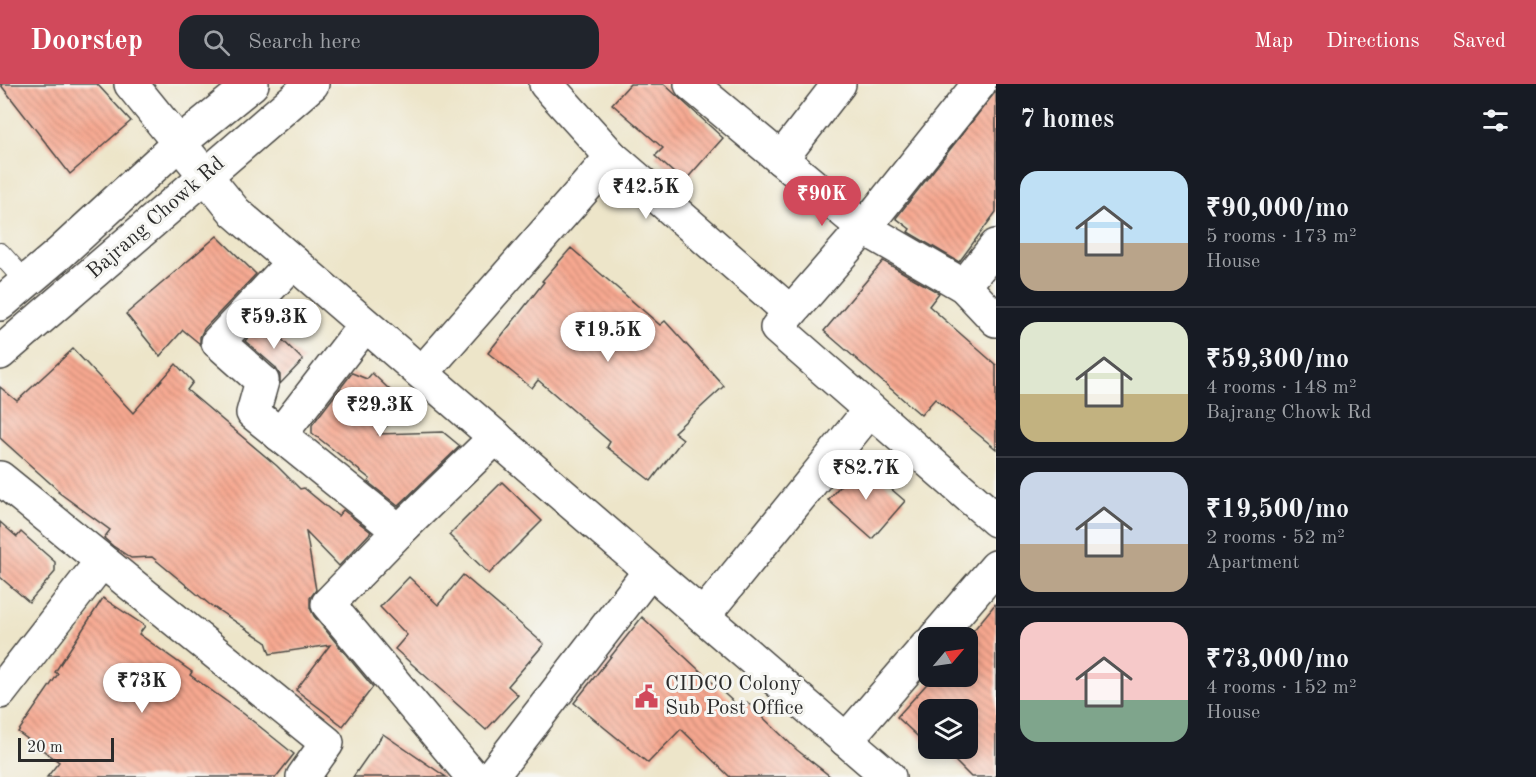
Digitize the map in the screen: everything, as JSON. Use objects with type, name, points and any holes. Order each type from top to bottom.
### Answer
[{"type":"street","points":[[131,84],[235,212],[888,777]]},
{"type":"street","name":"Bajrang Chowk Rd","points":[[0,304],[178,144],[252,84]]},
{"type":"street","name":"Bajrang Chowk Rd","points":[[0,353],[312,84]]},
{"type":"street","points":[[546,84],[612,157],[790,312]]},
{"type":"street","points":[[781,159],[839,84]]},
{"type":"street","points":[[979,84],[864,228],[777,328],[996,520]]},
{"type":"street","points":[[704,88],[781,159],[864,228],[964,286],[996,320]]},
{"type":"street","points":[[422,373],[612,157]]},
{"type":"street","points":[[964,286],[996,246]]},
{"type":"street","points":[[293,262],[218,342],[262,381],[254,413],[399,531]]},
{"type":"street","points":[[280,435],[365,325]]},
{"type":"street","points":[[703,616],[870,410]]},
{"type":"street","points":[[473,777],[328,604],[496,437]]},
{"type":"street","points":[[0,478],[327,743],[303,777]]},
{"type":"street","points":[[0,692],[102,561]]},
{"type":"street","points":[[944,627],[996,567]]},
{"type":"street","points":[[491,777],[650,571]]},
{"type":"street","points":[[846,740],[918,657]]},
{"type":"lane","points":[[0,253],[26,282]]},
{"type":"building","points":[[0,84],[97,84],[131,121],[70,174]]},
{"type":"building","points":[[630,84],[664,84],[723,138],[684,182],[655,156],[663,148],[612,104]]},
{"type":"building","points":[[996,91],[996,212],[959,262],[908,232],[910,229],[896,218]]},
{"type":"building","points":[[217,236],[256,274],[204,329],[200,337],[200,344],[183,330],[160,356],[126,314]]},
{"type":"building","points":[[571,248],[660,325],[665,321],[724,386],[674,432],[683,439],[651,481],[607,447],[610,442],[538,380],[532,388],[488,353],[544,282],[542,281]]},
{"type":"building","points":[[883,261],[939,293],[929,306],[996,365],[996,449],[935,399],[921,415],[824,331]]},
{"type":"building","points":[[263,321],[303,360],[280,384],[280,375],[275,367],[245,341]]},
{"type":"building","points":[[73,349],[133,413],[176,364],[193,382],[187,390],[277,466],[300,489],[304,488],[338,516],[343,510],[371,532],[339,566],[306,532],[316,590],[310,598],[310,608],[314,616],[373,687],[343,726],[296,690],[330,645],[270,654],[266,642],[209,604],[152,557],[131,558],[113,546],[104,538],[110,530],[58,492],[0,438],[0,387],[17,401]]},
{"type":"building","points":[[352,373],[367,379],[372,373],[406,405],[379,434],[443,432],[460,446],[398,506],[368,482],[370,479],[312,433],[312,425]]},
{"type":"building","points":[[860,462],[905,501],[872,539],[828,500]]},
{"type":"building","points":[[502,482],[542,521],[489,574],[449,535]]},
{"type":"building","points":[[0,522],[17,537],[21,532],[55,562],[55,572],[29,602],[0,577]]},
{"type":"building","points":[[463,575],[544,644],[508,686],[518,695],[486,730],[395,649],[407,635],[380,607],[409,577],[438,605]]},
{"type":"building","points":[[103,598],[145,626],[139,634],[192,672],[190,675],[294,754],[276,777],[47,777],[59,762],[18,732],[58,674],[55,672]]},
{"type":"building","points":[[996,603],[996,777],[971,777],[953,759],[978,759],[978,699],[918,699],[918,737],[897,717],[924,687],[978,687],[976,627]]},
{"type":"building","name":"CIDCO Colony Sub Post Office","points":[[642,617],[741,709],[747,702],[797,750],[831,777],[730,777],[681,729],[648,763],[574,703]]},
{"type":"building","points":[[383,734],[446,777],[353,777]]},
{"type":"place","name":"CIDCO Colony Sub Post Office","points":[[647,696]]}]
